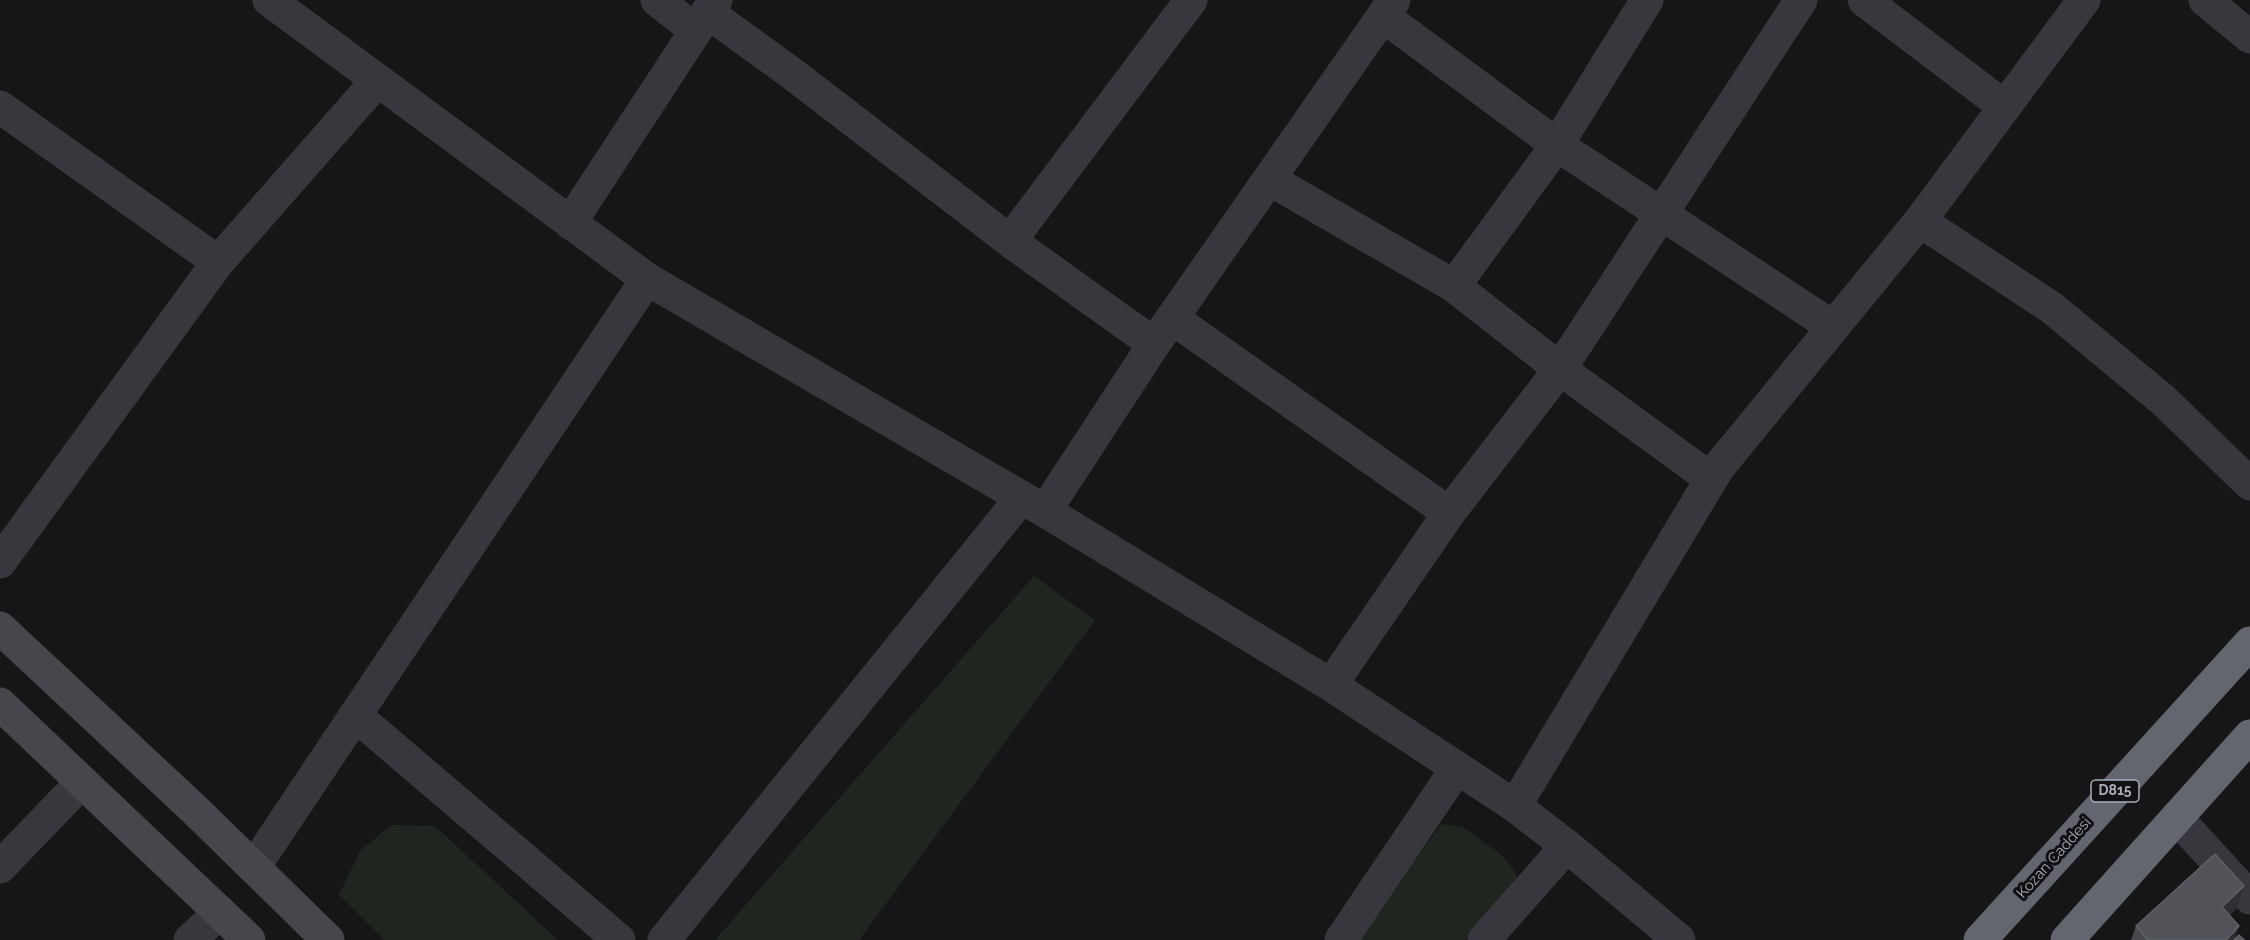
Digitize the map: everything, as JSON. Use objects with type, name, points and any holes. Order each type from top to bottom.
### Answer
[{"type":"highway","name":"Kozan Caddesi","points":[[1980,940],[2250,643]]},
{"type":"highway","points":[[2067,940],[2250,736]]},
{"type":"main road","points":[[0,628],[254,867],[328,940]]},
{"type":"main road","points":[[0,704],[249,940]]},
{"type":"street","points":[[269,0],[647,279],[1034,504],[1331,685],[1515,806],[1567,846],[1679,940]]},
{"type":"street","points":[[657,0],[706,14],[790,72],[1010,241],[1163,331],[1449,513]]},
{"type":"street","points":[[1010,241],[1191,0]]},
{"type":"street","points":[[1454,286],[1557,145],[1647,0]]},
{"type":"street","points":[[1331,685],[1449,513],[1560,369],[1801,0]]},
{"type":"street","points":[[1864,0],[2005,107]]},
{"type":"street","points":[[1515,806],[1711,479],[1920,221],[2084,0]]},
{"type":"street","points":[[2205,0],[2250,37]]},
{"type":"street","points":[[664,940],[1034,504],[1163,331],[1388,8],[1557,145],[1662,212],[1833,327]]},
{"type":"street","points":[[570,223],[706,14]]},
{"type":"street","points":[[0,562],[218,262],[377,81]]},
{"type":"street","points":[[0,107],[218,262]]},
{"type":"street","points":[[1269,180],[1454,286],[1560,369],[1711,479]]},
{"type":"street","points":[[1920,221],[2052,308],[2163,400],[2250,484]]},
{"type":"street","points":[[254,867],[647,279]]},
{"type":"street","points":[[355,715],[619,940]]},
{"type":"street","points":[[1341,940],[1457,768]]},
{"type":"street","points":[[0,867],[82,782]]},
{"type":"street","points":[[2177,818],[2250,898]]},
{"type":"street","points":[[1484,940],[1567,846]]},
{"type":"street","points":[[190,940],[220,912]]},
{"type":"shaded area","points":[[1034,576],[1095,620],[859,940],[715,940]]},
{"type":"shaded area","points":[[1442,824],[1462,827],[1502,855],[1516,873],[1516,885],[1465,940],[1354,940]]},
{"type":"shaded area","points":[[391,825],[435,826],[558,940],[384,940],[339,895],[360,851]]},
{"type":"building","points":[[2215,854],[2244,886],[2222,907],[2239,926],[2226,940],[2148,940],[2136,926]]},
{"type":"building","points":[[2239,935],[2244,940],[2234,940]]}]
